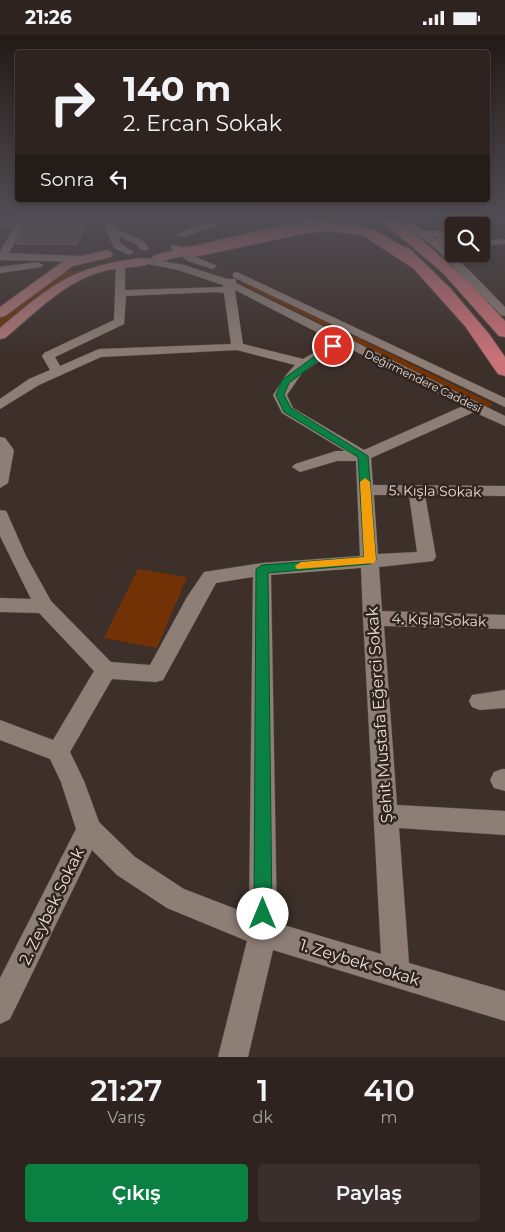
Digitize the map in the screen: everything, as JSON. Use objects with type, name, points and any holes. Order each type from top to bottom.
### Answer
[{"type":"highway","points":[[418,265],[454,301],[476,327],[505,370]]},
{"type":"highway","points":[[444,265],[475,295],[505,332]]},
{"type":"main road","points":[[0,313],[61,268],[68,265]]},
{"type":"main road","points":[[0,335],[66,284],[104,265]]},
{"type":"main road","points":[[61,268],[94,269]]},
{"type":"street","points":[[1,270],[40,265]]},
{"type":"street","points":[[57,371],[48,356],[120,322],[124,265]]},
{"type":"street","name":"Değirmendere Caddesi","points":[[174,265],[505,404]]},
{"type":"street","name":"Değirmendere Caddesi","points":[[207,265],[240,277],[343,336],[505,422]]},
{"type":"street","points":[[458,265],[490,295],[505,313]]},
{"type":"street","points":[[1,270],[61,268]]},
{"type":"street","points":[[121,293],[216,289],[229,287],[240,277]]},
{"type":"street","points":[[229,287],[237,345]]},
{"type":"street","points":[[490,295],[505,294]]},
{"type":"street","points":[[343,336],[285,381],[280,395],[287,410],[363,456]]},
{"type":"street","points":[[0,405],[34,382],[98,353],[230,348],[237,345],[305,365]]},
{"type":"street","points":[[300,467],[336,456],[363,456],[475,406]]},
{"type":"street","points":[[0,483],[3,446]]},
{"type":"street","name":"Şehit Mustafa Eğerci Sokak","points":[[363,456],[396,973]]},
{"type":"street","name":"5. Kışla Sokak","points":[[365,490],[505,491]]},
{"type":"street","points":[[0,515],[18,556],[44,606],[106,670],[156,674],[194,602],[210,577],[262,569],[427,557],[416,490]]},
{"type":"street","points":[[233,1057],[263,933],[262,569]]},
{"type":"street","points":[[0,605],[44,606]]},
{"type":"street","name":"4. Kışla Sokak","points":[[373,618],[505,622]]},
{"type":"street","points":[[0,731],[58,752],[106,670]]},
{"type":"street","points":[[480,701],[505,699]]},
{"type":"street","name":"1. Zeybek Sokak","points":[[58,752],[72,781],[89,830],[126,866],[176,899],[263,933],[505,1007]]},
{"type":"street","points":[[386,816],[505,823]]},
{"type":"street","name":"2. Zeybek Sokak","points":[[0,1009],[89,830]]},
{"type":"shaded area","points":[[64,271],[81,271],[60,282],[0,327],[0,318]]},
{"type":"shaded area","points":[[243,281],[340,329],[337,331],[240,283]]},
{"type":"shaded area","points":[[352,335],[493,404],[488,407],[483,406],[347,338]]},
{"type":"shaded area","points":[[138,569],[187,577],[157,648],[104,638]]},
{"type":"slow traffic","points":[[301,566],[370,560],[365,482]]},
{"type":"route","points":[[263,914],[262,569],[370,560],[363,456],[287,410],[280,395],[285,381],[333,346]]}]
